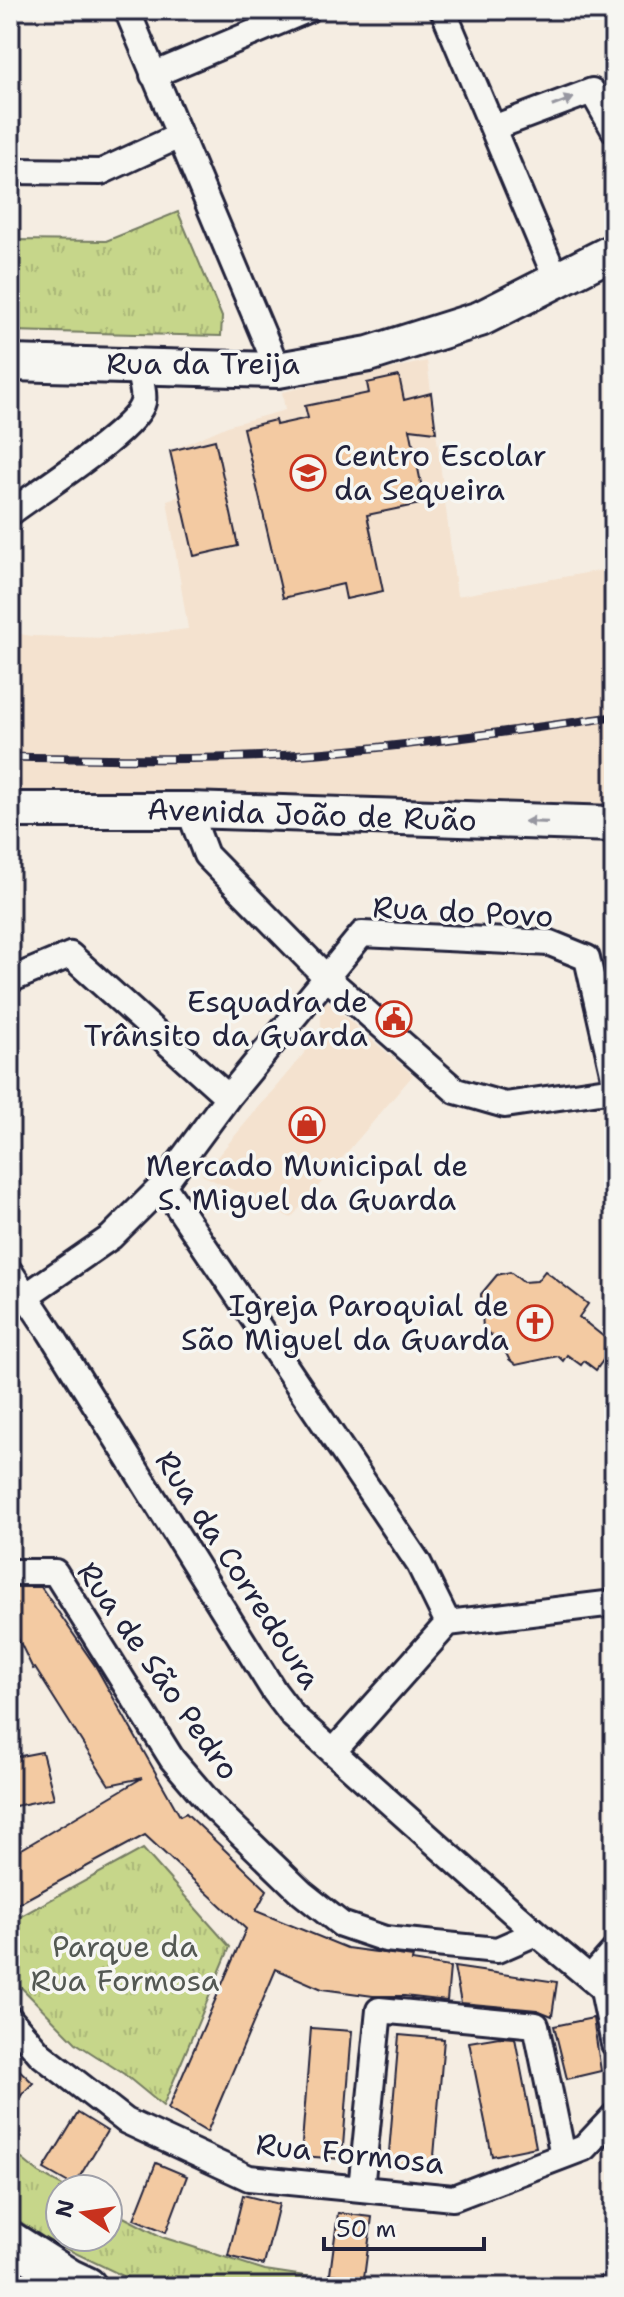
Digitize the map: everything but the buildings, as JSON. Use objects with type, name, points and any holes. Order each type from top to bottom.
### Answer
[{"type":"main road","points":[[10,2241],[87,2287]]},
{"type":"street","points":[[127,10],[278,370]]},
{"type":"street","points":[[153,75],[307,10]]},
{"type":"street","points":[[443,10],[557,281]]},
{"type":"street","points":[[493,128],[592,91],[614,130]]},
{"type":"street","points":[[10,171],[101,172],[179,136]]},
{"type":"street","name":"Rua da Treija","points":[[10,363],[278,370],[369,354],[480,319],[614,251]]},
{"type":"street","points":[[10,513],[96,452],[135,417],[143,401],[137,365]]},
{"type":"street","name":"Avenida João de Ruão","points":[[10,810],[189,810],[614,824]]},
{"type":"street","points":[[189,810],[206,855],[325,976],[456,1091],[505,1105],[614,1089]]},
{"type":"street","name":"Rua do Povo","points":[[325,976],[362,934],[550,943],[587,958],[614,1077]]},
{"type":"street","points":[[10,980],[70,955],[228,1097]]},
{"type":"street","points":[[18,1302],[111,1237],[163,1185],[228,1097],[325,976]]},
{"type":"street","points":[[163,1185],[419,1564],[448,1623]]},
{"type":"street","name":"Rua da Corredoura","points":[[10,1272],[18,1302],[50,1332],[274,1691],[293,1716],[536,1933],[603,1988]]},
{"type":"street","name":"Rua de São Pedro","points":[[10,1572],[55,1572],[172,1759],[213,1807],[302,1893],[341,1924],[385,1939],[497,1950],[536,1933]]},
{"type":"street","points":[[333,1752],[448,1623],[614,1603]]},
{"type":"street","points":[[614,1951],[603,1988],[614,2044]]},
{"type":"street","points":[[361,2189],[379,2010],[536,2025],[563,2156]]},
{"type":"street","name":"Rua Formosa","points":[[10,2019],[40,2054],[126,2121],[249,2178],[453,2198],[584,2148],[614,2116]]},
{"type":"shaded area","points":[[427,361],[457,596],[614,568],[614,808],[10,798],[10,632],[31,636],[111,638],[188,629],[167,500],[180,496],[170,451],[230,425],[285,410],[282,392]]},
{"type":"shaded area","name":"Mercado Municipal de S. Miguel da Guarda","points":[[327,1001],[413,1075],[291,1218],[202,1175],[321,1033],[321,1009]]},
{"type":"shaded area","points":[[10,2263],[48,2287],[10,2287]]},
{"type":"green space","points":[[178,212],[222,317],[221,336],[10,331],[10,240],[106,241]]},
{"type":"green space","name":"Parque da Rua Formosa","points":[[143,1849],[230,1947],[163,2106],[124,2074],[76,2043],[10,1976],[10,1922]]},
{"type":"green space","points":[[10,2149],[44,2176],[44,2237],[10,2215]]},
{"type":"green space","points":[[124,2217],[162,2237],[265,2270],[311,2277],[317,2287],[146,2287],[75,2253],[124,2253]]},
{"type":"railway","points":[[10,757],[126,759],[280,756],[430,742],[614,717]]},
{"type":"place","name":"Centro Escolar da Sequeira","points":[[308,473]]},
{"type":"place","name":"Esquadra de Trânsito da Guarda","points":[[394,1019]]},
{"type":"place","name":"Mercado Municipal de S. Miguel da Guarda","points":[[307,1125]]},
{"type":"place","name":"Igreja Paroquial de São Miguel da Guarda","points":[[535,1323]]}]
